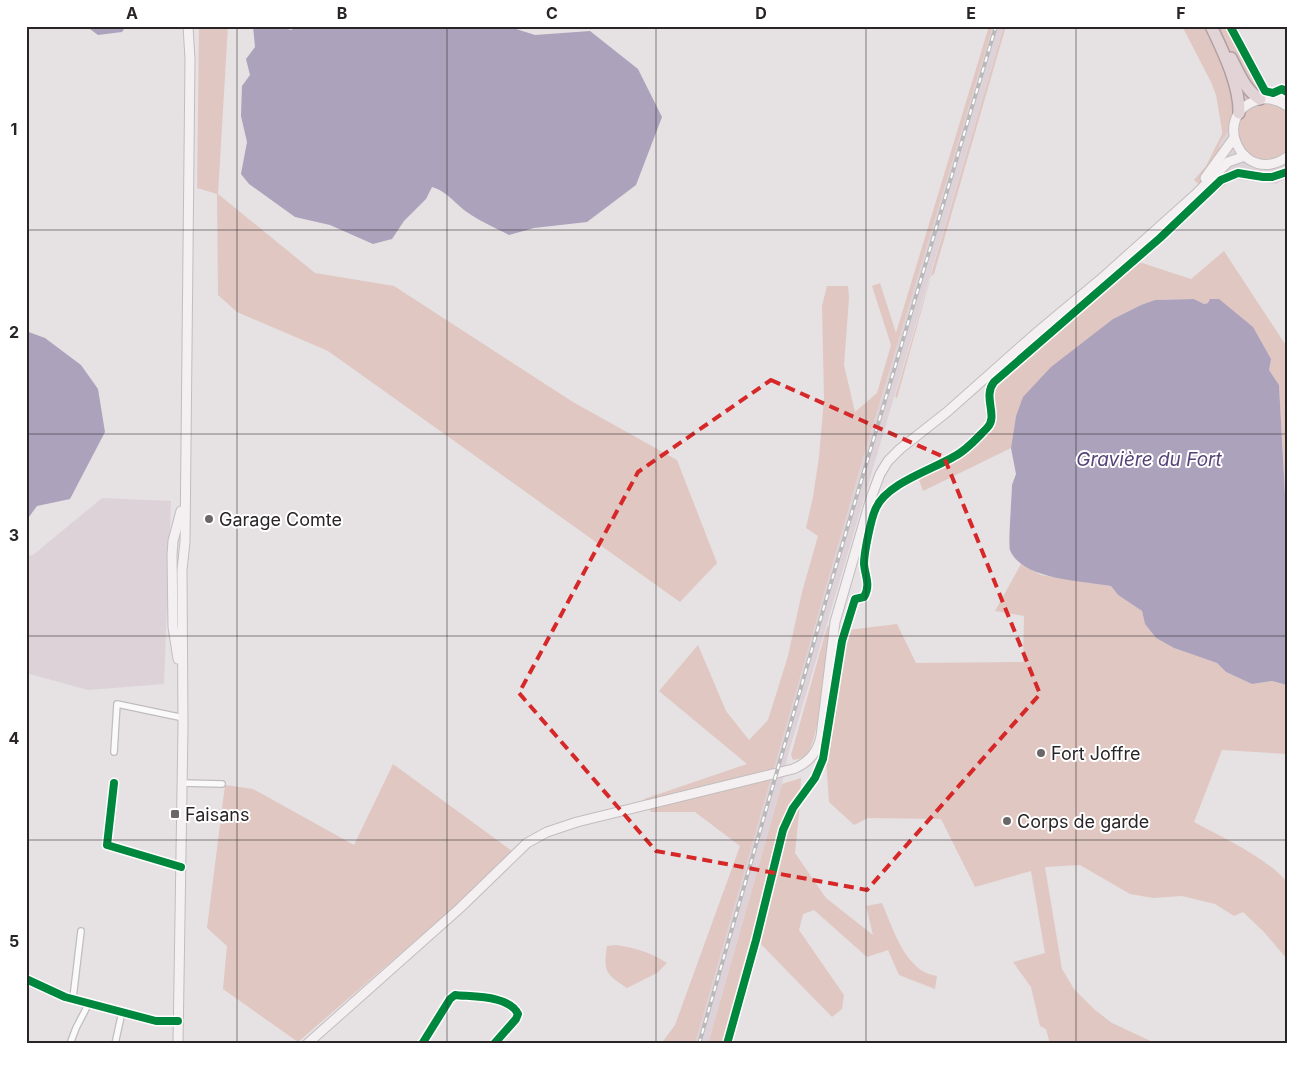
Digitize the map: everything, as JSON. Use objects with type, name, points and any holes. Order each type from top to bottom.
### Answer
[{"type":"highway","points":[[1211,26],[1235,87],[1239,113]]},
{"type":"highway","points":[[1215,26],[1246,86],[1254,96],[1260,99]]},
{"type":"main road","points":[[178,634],[185,542],[190,59],[188,26]]},
{"type":"main road","points":[[190,59],[193,26]]},
{"type":"main road","points":[[1274,100],[1287,92]]},
{"type":"main road","points":[[1287,106],[1274,100],[1260,99],[1252,102],[1239,113],[1235,121],[1234,138],[1244,156],[1256,162],[1276,163],[1287,156]]},
{"type":"main road","points":[[1177,210],[1208,174],[1234,138]]},
{"type":"main road","points":[[306,1044],[473,896],[527,844],[540,835],[577,822],[793,769],[807,761],[820,742],[838,610],[871,498],[880,474],[894,454],[947,412],[1035,334],[1101,279],[1228,162],[1244,156]]},
{"type":"main road","points":[[178,1044],[183,682],[172,575],[173,540],[185,491]]},
{"type":"main road","points":[[172,575],[182,575]]},
{"type":"main road","points":[[173,594],[182,593]]},
{"type":"street","points":[[114,752],[117,704],[179,717],[182,716]]},
{"type":"street","points":[[114,783],[107,846],[180,867]]},
{"type":"street","points":[[181,783],[222,784]]},
{"type":"street","points":[[73,998],[81,931]]},
{"type":"street","points":[[26,979],[65,997],[156,1020],[178,1021]]},
{"type":"street","points":[[422,1044],[450,999],[455,995],[504,1001],[516,1010],[518,1014],[516,1019],[494,1044]]},
{"type":"street","points":[[70,1044],[89,1003]]},
{"type":"street","points":[[115,1044],[122,1012]]},
{"type":"highlighted area","points":[[771,380],[944,457],[1040,694],[867,890],[656,851],[519,693],[638,472]]},
{"type":"shaded area","points":[[199,26],[228,26],[218,194],[315,273],[394,286],[573,402],[677,460],[717,563],[680,602],[328,351],[237,312],[218,295],[217,194],[197,188]]},
{"type":"shaded area","points":[[989,26],[993,26],[861,465],[695,1044],[661,1044],[675,1025],[740,846],[695,812],[651,812],[644,799],[747,764],[659,691],[698,645],[726,711],[749,740],[768,720],[788,656],[802,592],[818,536],[806,528],[819,457],[824,399],[822,306],[827,286],[848,286],[849,298],[844,365],[855,412],[877,393],[891,345],[872,286],[880,283],[896,333]]},
{"type":"shaded area","points":[[993,26],[1004,26],[788,755],[782,784],[708,1044],[695,1044],[861,465]]},
{"type":"shaded area","points":[[1004,26],[1006,26],[934,274],[931,276],[897,398],[895,397]]},
{"type":"shaded area","points":[[1182,26],[1230,26],[1264,88],[1275,90],[1246,103],[1219,145],[1232,179],[1212,196],[1194,180],[1206,166],[1222,134],[1216,95]]},
{"type":"shaded area","points":[[1287,84],[1287,178],[1276,184],[1232,179],[1219,145],[1246,103]]},
{"type":"shaded area","points":[[1261,103],[1275,105],[1287,113],[1287,150],[1274,158],[1261,159],[1250,154],[1242,145],[1238,134],[1239,122],[1247,111]]},
{"type":"shaded area","points":[[1224,251],[1287,347],[1287,502],[1285,495],[1279,385],[1269,370],[1208,303],[1204,304],[1194,299],[1155,300],[1113,319],[1084,343],[1016,416],[1011,448],[923,491],[918,477],[965,454],[995,424],[994,386],[1139,262],[1191,279]]},
{"type":"shaded area","points":[[102,498],[171,501],[164,684],[88,690],[26,673],[26,556],[33,555]]},
{"type":"shaded area","points":[[1021,564],[1041,575],[1111,586],[1118,595],[1142,611],[1145,624],[1156,638],[1174,648],[1217,663],[1226,672],[1252,684],[1272,681],[1287,685],[1287,754],[1222,750],[1194,822],[1256,856],[1268,864],[1287,882],[1287,959],[1264,932],[1243,912],[1234,916],[1215,904],[1182,896],[1153,898],[1130,894],[1080,865],[1045,867],[1062,969],[1074,989],[1095,1010],[1112,1023],[1157,1044],[1050,1044],[1046,1029],[1040,1026],[1031,987],[1013,962],[1045,953],[1031,871],[975,887],[941,819],[868,818],[854,825],[829,802],[826,759],[848,630],[897,624],[916,663],[1023,662],[1024,616],[995,611]]},
{"type":"shaded area","points":[[831,625],[816,731],[807,754],[793,760],[791,755],[827,627]]},
{"type":"shaded area","points":[[393,764],[512,851],[459,903],[298,1042],[223,989],[227,946],[207,928],[225,785],[253,789],[354,845]]},
{"type":"shaded area","points":[[801,778],[795,853],[826,898],[873,935],[866,906],[882,903],[908,958],[926,973],[937,976],[935,989],[899,975],[888,950],[867,957],[814,910],[803,914],[799,930],[844,995],[842,1009],[832,1017],[754,937],[727,1044],[708,1044],[782,784]]},
{"type":"shaded area","points":[[616,945],[642,951],[667,963],[657,973],[627,988],[610,975],[606,967],[607,946]]},
{"type":"water","points":[[86,26],[126,26],[122,32],[98,35]]},
{"type":"water","points":[[253,26],[277,26],[291,30],[298,26],[417,26],[420,29],[429,26],[472,29],[513,28],[535,35],[590,31],[638,69],[662,117],[636,185],[587,222],[534,228],[509,235],[474,217],[445,194],[432,187],[426,199],[404,221],[392,239],[373,244],[330,225],[295,217],[249,184],[241,174],[247,142],[241,116],[242,86],[250,75],[246,59],[255,47]]},
{"type":"water","name":"Gravière du Fort","points":[[1194,299],[1204,304],[1208,303],[1210,299],[1219,299],[1253,327],[1271,359],[1269,370],[1279,385],[1285,495],[1287,502],[1287,685],[1272,681],[1252,684],[1226,672],[1217,663],[1174,648],[1156,638],[1145,624],[1142,611],[1118,595],[1111,586],[1040,573],[1027,568],[1017,560],[1010,550],[1012,485],[1016,474],[1011,448],[1016,416],[1023,397],[1051,367],[1113,319],[1155,300]]},
{"type":"water","points":[[26,331],[45,338],[81,365],[98,389],[105,432],[70,499],[37,506],[26,521]]},
{"type":"railway","points":[[699,1044],[828,593],[996,26]]},
{"type":"cycle path","points":[[1230,26],[1265,91],[1273,93],[1282,89],[1287,92]]},
{"type":"cycle path","points":[[727,1044],[756,940],[783,830],[793,808],[815,778],[823,759],[842,641],[855,599],[864,597],[866,593],[867,584],[864,564],[866,544],[876,508],[882,499],[900,484],[946,461],[972,444],[990,423],[990,394],[994,382],[1160,238],[1221,180],[1238,173],[1272,177],[1287,172]]},
{"type":"cycle path","points":[[114,783],[107,845],[181,867]]},
{"type":"cycle path","points":[[26,979],[65,997],[156,1021],[178,1021]]},
{"type":"cycle path","points":[[422,1044],[450,999],[455,995],[499,1000],[507,1003],[518,1014],[516,1019],[494,1044]]},
{"type":"place","name":"Garage Comte","points":[[209,519]]},
{"type":"place","name":"Fort Joffre","points":[[1041,753]]},
{"type":"place","name":"Faisans","points":[[175,814]]},
{"type":"place","name":"Corps de garde","points":[[1007,821]]}]
